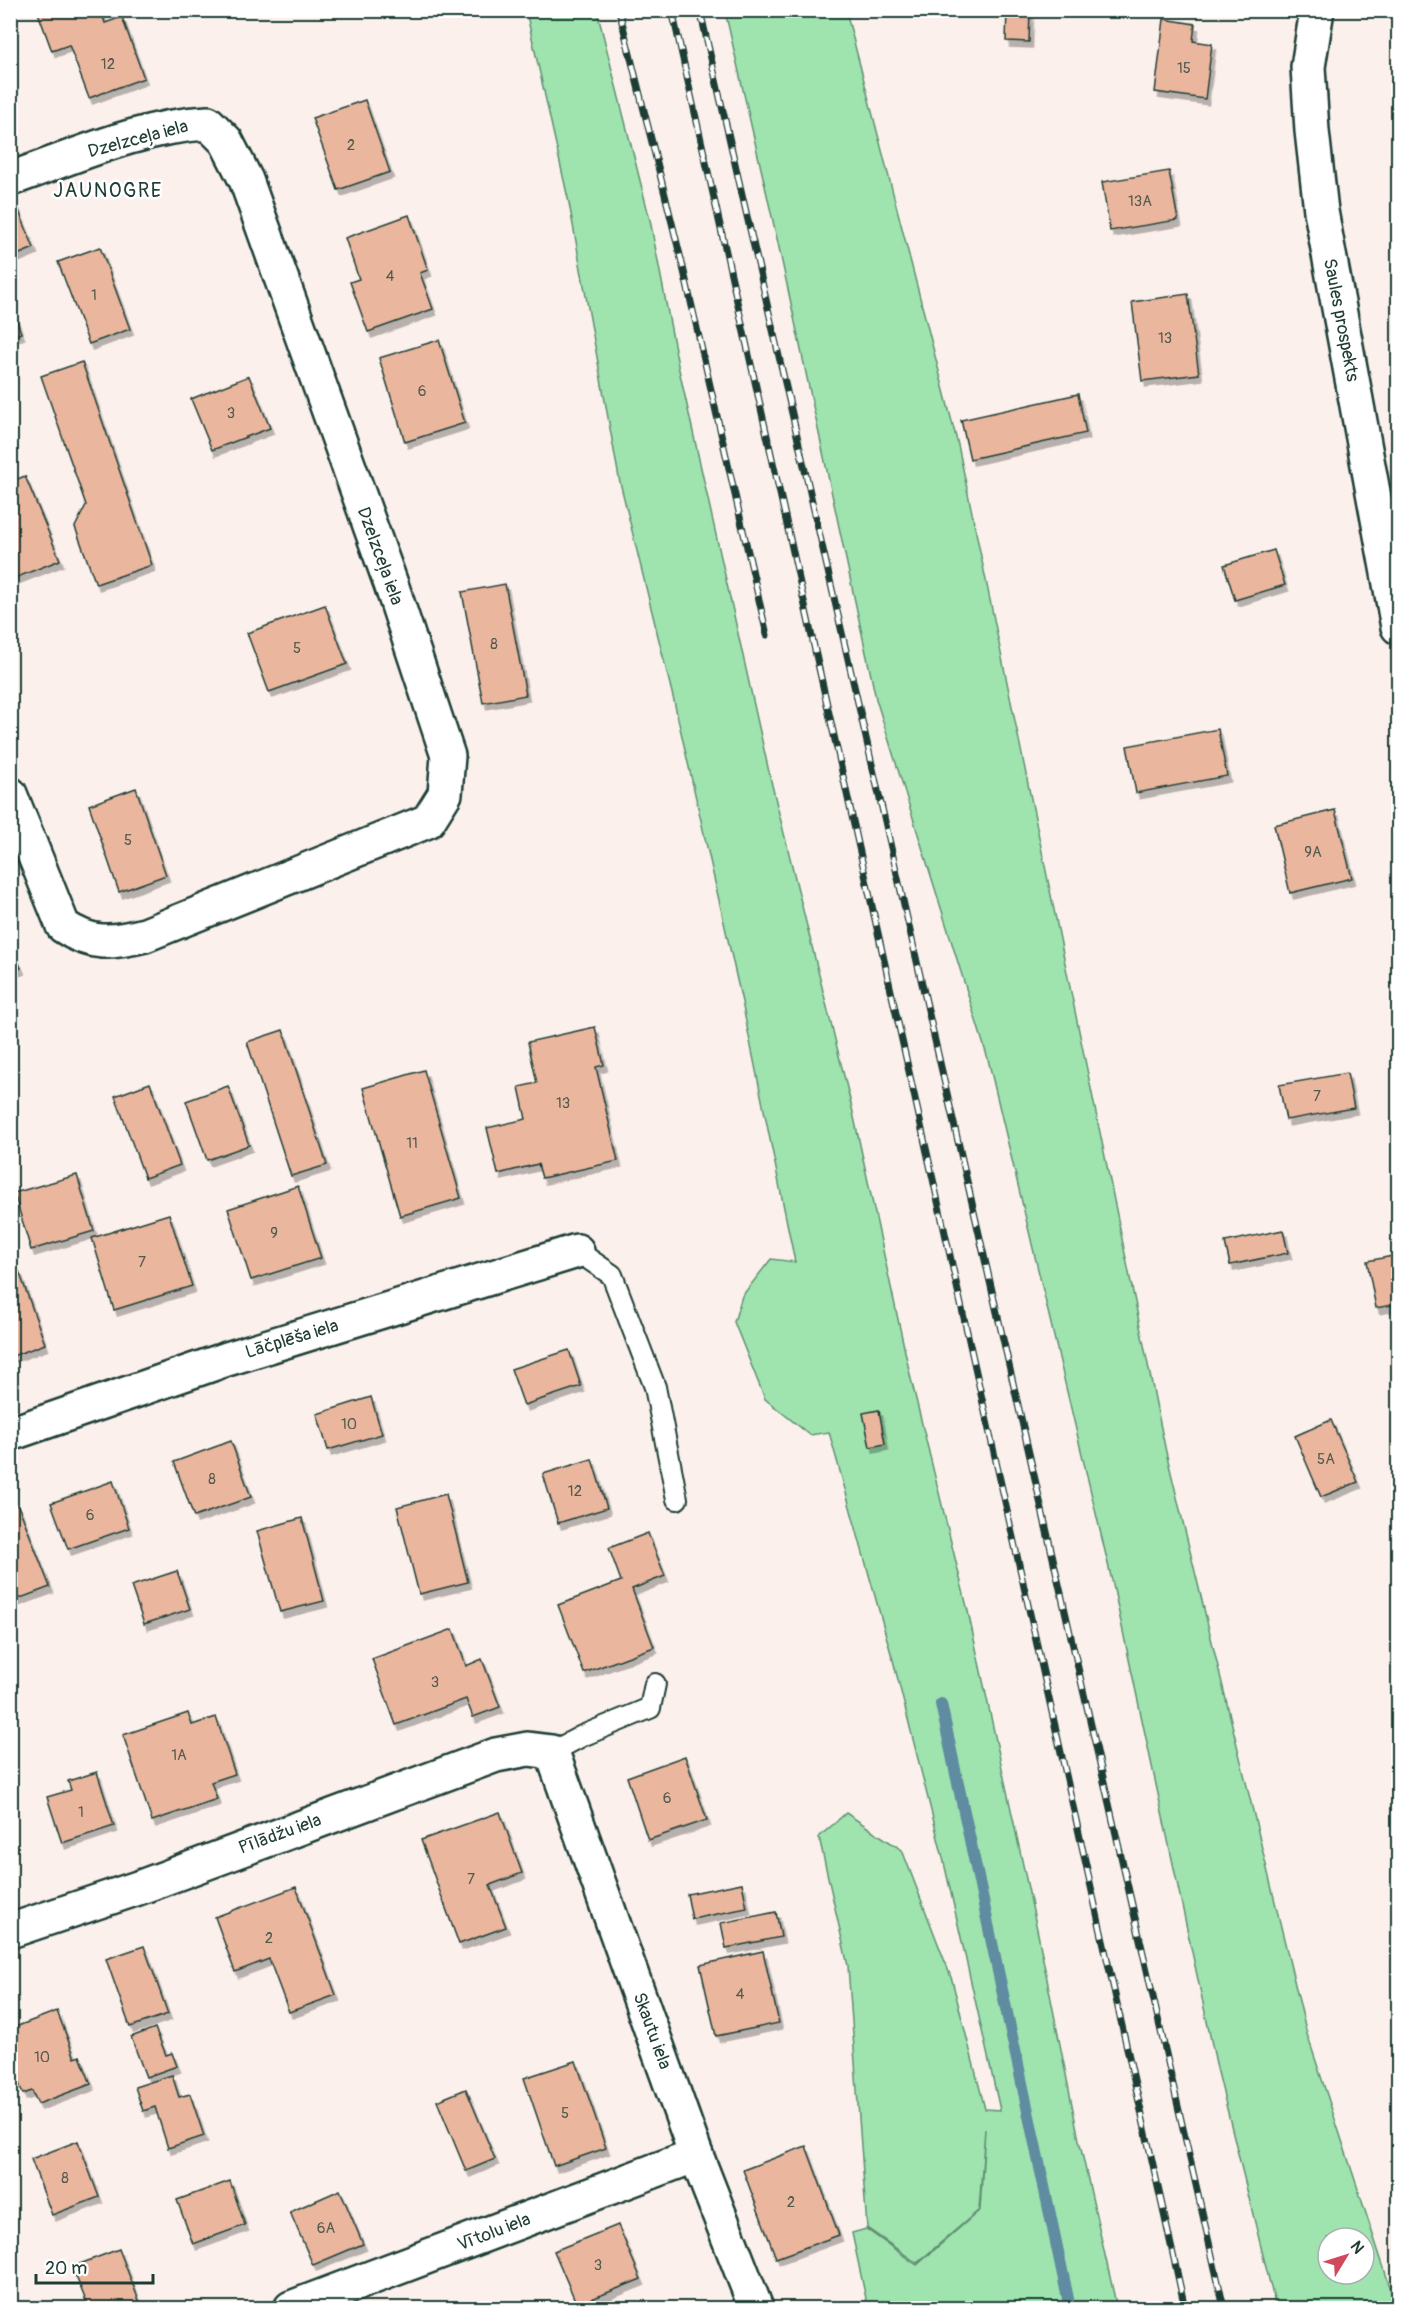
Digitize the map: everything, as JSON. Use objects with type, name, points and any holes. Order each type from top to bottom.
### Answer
[{"type":"street","name":"Saules prospekts","points":[[1317,10],[1308,67],[1321,211],[1398,627]]},
{"type":"street","name":"Dzelzceļa iela","points":[[10,178],[132,137],[183,124],[208,123],[226,141],[246,180],[391,584],[448,756],[445,794],[428,821],[145,935],[121,941],[94,941],[79,937],[63,926],[10,794]]},
{"type":"street","name":"Lāčplēša iela","points":[[10,1434],[227,1359],[576,1251]]},
{"type":"street","name":"Pīlādžu iela","points":[[10,1932],[138,1888],[496,1755],[528,1749],[552,1752]]},
{"type":"street","name":"Skautu iela","points":[[552,1752],[696,2156],[756,2308]]},
{"type":"street","name":"Vītolu iela","points":[[291,2308],[696,2156]]},
{"type":"lane","points":[[576,1251],[612,1275],[655,1387],[677,1498]]},
{"type":"lane","points":[[552,1752],[582,1736],[650,1708],[655,1684]]},
{"type":"green space","points":[[526,11],[597,11],[650,220],[678,365],[771,781],[852,1108],[911,1379],[967,1607],[1038,1934],[1079,2140],[1117,2308],[868,2308],[852,2233],[866,2229],[917,2265],[980,2210],[985,2129],[979,2210],[917,2263],[867,2228],[848,1966],[819,1837],[846,1813],[902,1850],[952,1980],[985,2109],[1000,2110],[943,1858],[894,1664],[829,1432],[810,1435],[765,1399],[734,1322],[742,1296],[771,1259],[795,1262],[742,1002],[674,701],[619,478],[569,203]]},
{"type":"green space","points":[[725,11],[846,11],[958,445],[1166,1452],[1307,2034],[1370,2226],[1316,2226],[1316,2286],[1376,2286],[1376,2244],[1397,2308],[1276,2308],[1217,2068],[1113,1585],[988,1059],[876,699],[778,243]]},
{"type":"building","points":[[37,10],[101,10],[105,23],[122,17],[144,78],[89,98],[69,45],[52,51]]},
{"type":"building","points":[[1007,10],[1030,10],[1029,42],[1006,41]]},
{"type":"building","points":[[1164,19],[1195,24],[1193,41],[1212,44],[1205,99],[1155,92]]},
{"type":"building","points":[[365,100],[390,172],[338,190],[312,118]]},
{"type":"building","points":[[1169,171],[1178,220],[1110,231],[1102,182]]},
{"type":"building","points":[[16,204],[34,248],[10,258],[10,206]]},
{"type":"building","points":[[409,215],[428,270],[420,273],[433,309],[368,332],[350,282],[359,279],[345,238]]},
{"type":"building","points":[[100,247],[130,329],[89,344],[58,262]]},
{"type":"building","points":[[1188,294],[1199,374],[1142,381],[1132,302]]},
{"type":"building","points":[[10,302],[21,333],[10,337]]},
{"type":"building","points":[[439,340],[465,423],[405,442],[379,358]]},
{"type":"building","points":[[82,362],[152,565],[96,584],[75,527],[86,505],[41,376]]},
{"type":"building","points":[[249,376],[270,428],[212,450],[191,399]]},
{"type":"building","points":[[1078,394],[1086,433],[970,459],[961,420]]},
{"type":"building","points":[[25,476],[60,560],[10,580],[10,482]]},
{"type":"building","points":[[1274,550],[1285,585],[1235,600],[1224,565]]},
{"type":"building","points":[[505,584],[526,695],[483,703],[462,592]]},
{"type":"building","points":[[325,605],[347,664],[269,692],[247,633]]},
{"type":"building","points":[[1218,729],[1227,776],[1136,793],[1127,746]]},
{"type":"building","points":[[136,788],[166,875],[119,892],[89,805]]},
{"type":"building","points":[[1335,810],[1352,878],[1290,893],[1274,825]]},
{"type":"building","points":[[10,944],[21,968],[10,972]]},
{"type":"building","points":[[595,1027],[604,1065],[596,1067],[618,1161],[542,1178],[538,1164],[498,1174],[487,1128],[526,1119],[519,1087],[537,1083],[528,1042]]},
{"type":"building","points":[[283,1030],[327,1165],[291,1176],[247,1042]]},
{"type":"building","points":[[424,1070],[461,1198],[400,1216],[363,1088]]},
{"type":"building","points":[[1347,1073],[1354,1108],[1286,1120],[1279,1085]]},
{"type":"building","points":[[150,1083],[180,1165],[145,1178],[115,1096]]},
{"type":"building","points":[[228,1086],[249,1145],[207,1160],[186,1101]]},
{"type":"building","points":[[77,1175],[94,1231],[31,1250],[14,1193]]},
{"type":"building","points":[[298,1186],[321,1258],[251,1280],[228,1209]]},
{"type":"building","points":[[169,1214],[192,1286],[114,1310],[92,1238]]},
{"type":"building","points":[[1283,1230],[1288,1253],[1230,1265],[1225,1242]]},
{"type":"building","points":[[1398,1255],[1398,1304],[1376,1308],[1367,1261]]},
{"type":"building","points":[[19,1271],[45,1344],[10,1357],[10,1274]]},
{"type":"building","points":[[569,1350],[581,1386],[524,1405],[511,1369]]},
{"type":"building","points":[[371,1397],[382,1434],[328,1450],[317,1414]]},
{"type":"building","points":[[879,1410],[885,1444],[870,1447],[863,1413]]},
{"type":"building","points":[[1331,1420],[1358,1482],[1321,1497],[1295,1436]]},
{"type":"building","points":[[231,1441],[251,1497],[194,1517],[174,1462]]},
{"type":"building","points":[[592,1459],[607,1508],[558,1523],[543,1474]]},
{"type":"building","points":[[113,1481],[129,1528],[68,1549],[51,1503]]},
{"type":"building","points":[[446,1494],[468,1582],[419,1594],[397,1507]]},
{"type":"building","points":[[18,1505],[50,1587],[10,1602],[10,1507]]},
{"type":"building","points":[[302,1518],[324,1601],[280,1612],[257,1531]]},
{"type":"building","points":[[648,1533],[665,1576],[632,1589],[654,1647],[584,1673],[558,1605],[621,1581],[609,1548]]},
{"type":"building","points":[[177,1571],[190,1609],[144,1624],[131,1586]]},
{"type":"building","points":[[453,1629],[466,1666],[482,1659],[500,1707],[473,1717],[466,1699],[396,1725],[372,1659]]},
{"type":"building","points":[[188,1713],[192,1725],[216,1717],[235,1774],[211,1782],[217,1799],[152,1821],[123,1735]]},
{"type":"building","points":[[685,1756],[707,1820],[648,1840],[627,1777]]},
{"type":"building","points":[[97,1772],[114,1826],[62,1843],[47,1797],[71,1790],[68,1781]]},
{"type":"building","points":[[500,1812],[522,1873],[490,1885],[506,1927],[459,1944],[421,1840]]},
{"type":"building","points":[[742,1883],[747,1908],[692,1919],[687,1894]]},
{"type":"building","points":[[296,1887],[336,1995],[289,2012],[269,1959],[235,1972],[215,1917]]},
{"type":"building","points":[[776,1912],[781,1937],[726,1948],[721,1923]]},
{"type":"building","points":[[144,1946],[168,2014],[130,2027],[106,1959]]},
{"type":"building","points":[[763,1951],[779,2023],[716,2036],[700,1965]]},
{"type":"building","points":[[57,2011],[75,2058],[80,2056],[91,2084],[38,2104],[32,2091],[23,2094],[17,2079],[10,2082],[10,2049],[16,2047],[10,2029]]},
{"type":"building","points":[[155,2028],[166,2055],[172,2053],[177,2066],[146,2077],[131,2037]]},
{"type":"building","points":[[576,2061],[606,2148],[554,2166],[524,2078]]},
{"type":"building","points":[[172,2075],[179,2097],[190,2094],[204,2136],[168,2148],[155,2107],[143,2111],[135,2087]]},
{"type":"building","points":[[466,2089],[495,2159],[466,2171],[437,2101]]},
{"type":"building","points":[[78,2141],[99,2197],[52,2215],[31,2159]]},
{"type":"building","points":[[806,2146],[839,2235],[776,2258],[743,2170]]},
{"type":"building","points":[[230,2181],[245,2225],[193,2244],[177,2200]]},
{"type":"building","points":[[340,2190],[363,2244],[313,2265],[290,2212]]},
{"type":"building","points":[[618,2225],[641,2279],[577,2305],[554,2251]]},
{"type":"building","points":[[119,2249],[140,2303],[126,2308],[89,2308],[72,2267]]},
{"type":"waterway","points":[[941,1704],[1070,2308]]},
{"type":"railway","points":[[619,10],[683,267],[767,635]]},
{"type":"railway","points":[[672,10],[1185,2308]]},
{"type":"railway","points":[[700,10],[1224,2308]]},
{"type":"district","name":"JAUNOGRE","points":[[108,190]]}]
